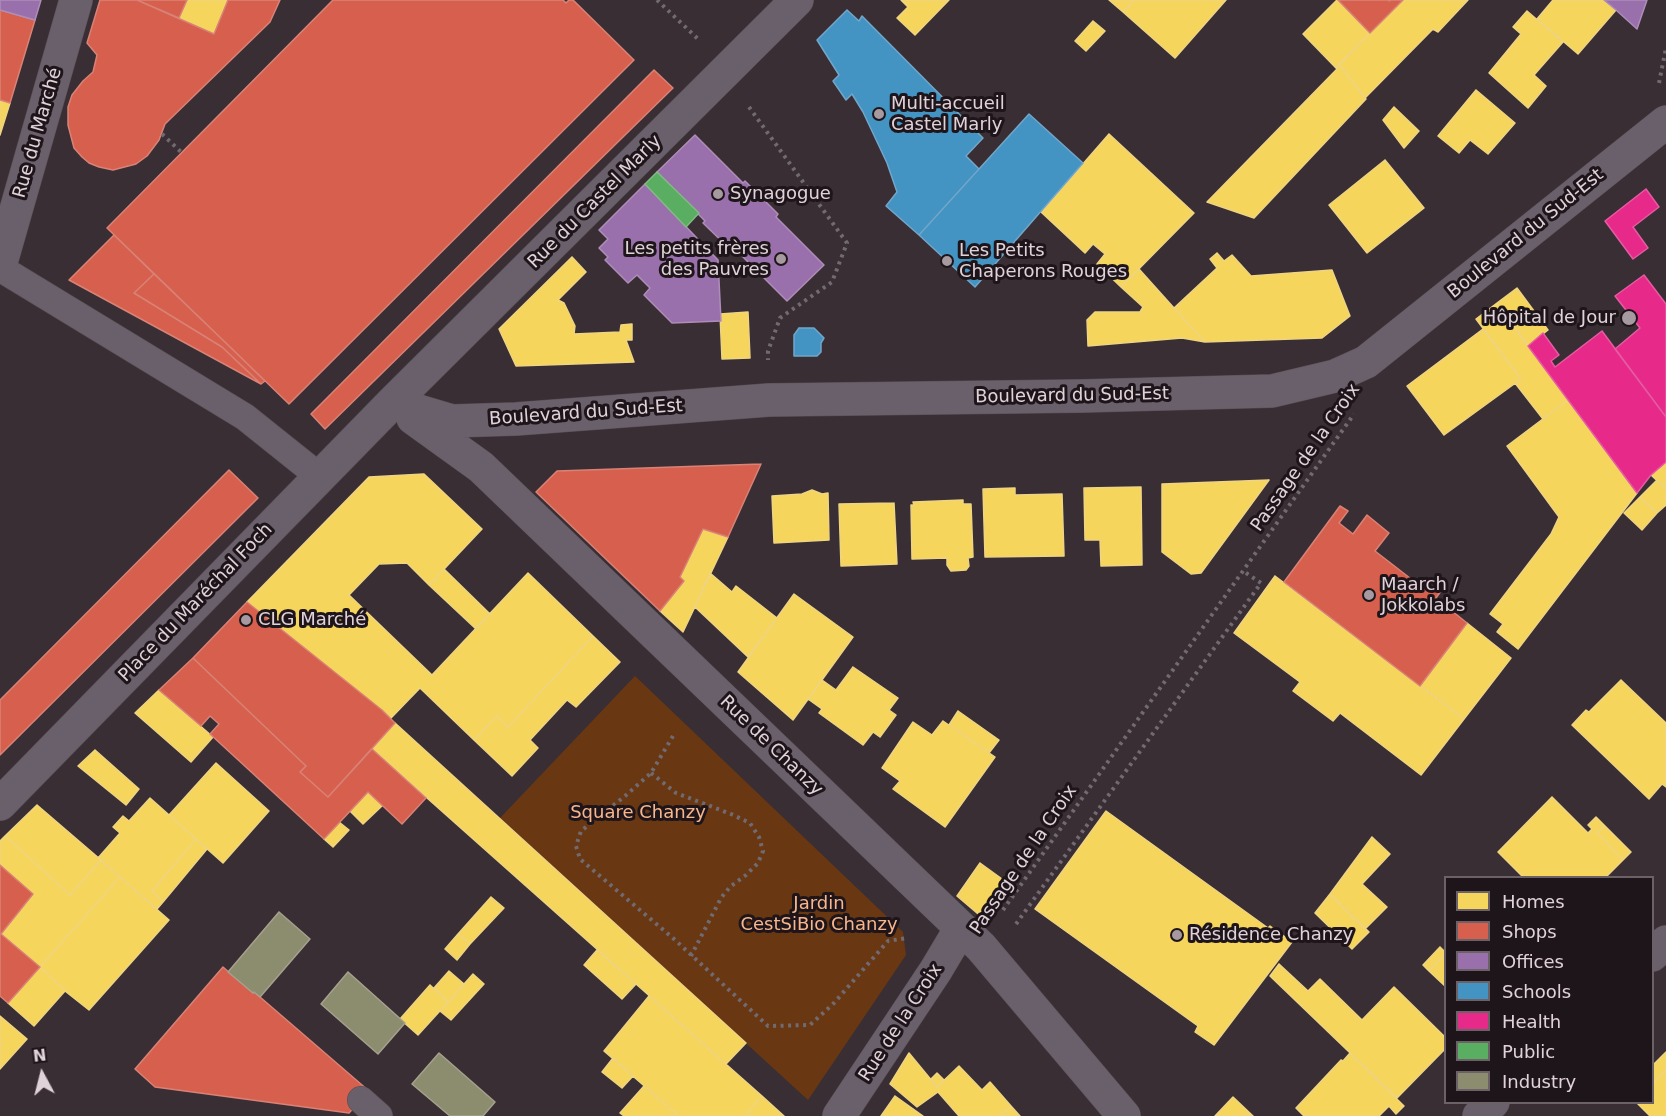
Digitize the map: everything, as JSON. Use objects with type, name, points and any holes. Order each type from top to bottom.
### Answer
[{"type":"street","name":"Rue du Marché","points":[[0,267],[76,0]]},
{"type":"street","name":"Rue du Castel Marly","points":[[392,403],[797,0]]},
{"type":"street","name":"Boulevard du Sud-Est","points":[[392,403],[452,421],[516,419],[769,400],[1272,392],[1335,376],[1366,362],[1666,122]]},
{"type":"street","name":"Place du Maréchal Foch","points":[[0,804],[392,403]]},
{"type":"street","name":"Rue de Chanzy","points":[[392,403],[480,467],[971,937],[1124,1116]]},
{"type":"street","name":"Rue de la Croix","points":[[839,1116],[936,970],[971,937]]},
{"type":"street","points":[[1654,954],[1666,942]]},
{"type":"street","points":[[1479,1116],[1491,1104]]},
{"type":"lane","points":[[0,267],[245,417],[320,477]]},
{"type":"path","points":[[657,0],[705,45],[847,243],[832,282],[780,318],[768,351],[769,400]]},
{"type":"path","points":[[162,134],[181,152]]},
{"type":"path","name":"Passage de la Croix","points":[[971,937],[992,926],[1376,382],[1371,358]]},
{"type":"path","name":"Passage de la Croix","points":[[971,937],[1007,936],[1262,583],[1243,571]]},
{"type":"path","points":[[673,736],[651,773],[581,831],[576,846],[580,860],[768,1026],[810,1025],[834,1003],[888,941],[971,937]]},
{"type":"path","points":[[651,773],[676,793],[750,823],[759,837],[763,851],[758,863],[730,887],[721,898],[691,956]]},
{"type":"green space","name":"Square Chanzy","points":[[635,676],[903,932],[906,955],[808,1100],[500,818]]},
{"type":"building: Homes","points":[[187,0],[228,0],[214,34],[179,18]]},
{"type":"building: Homes","points":[[901,0],[949,0],[915,35],[897,18],[908,7]]},
{"type":"building: Homes","points":[[1109,0],[1134,0],[1123,12]]},
{"type":"building: Homes","points":[[1134,0],[1226,0],[1175,58],[1123,12]]},
{"type":"building: Homes","points":[[1337,0],[1370,33],[1336,68],[1303,34]]},
{"type":"building: Homes","points":[[1403,0],[1468,0],[1438,32],[1433,29],[1365,98],[1339,64]]},
{"type":"building: Homes","points":[[1553,0],[1604,0],[1616,10],[1578,54],[1537,19]]},
{"type":"building: Homes","points":[[1527,11],[1563,42],[1534,75],[1546,86],[1528,108],[1489,73],[1521,34],[1513,27]]},
{"type":"building: Homes","points":[[1093,21],[1105,31],[1086,51],[1075,41]]},
{"type":"building: Homes","points":[[1339,64],[1366,99],[1254,218],[1207,202],[1337,69]]},
{"type":"building: Homes","points":[[1476,90],[1515,123],[1488,154],[1470,140],[1459,153],[1438,136]]},
{"type":"building: Homes","points":[[0,100],[10,103],[0,135]]},
{"type":"building: Homes","points":[[1394,107],[1419,131],[1404,148],[1383,120]]},
{"type":"building: Homes","points":[[1109,134],[1194,213],[1121,287],[1097,264],[1105,254],[1093,244],[1085,253],[1041,212]]},
{"type":"building: Homes","points":[[1385,160],[1424,208],[1367,253],[1329,205]]},
{"type":"building: Homes","points":[[1217,253],[1224,261],[1232,255],[1251,276],[1332,270],[1350,316],[1322,338],[1205,342],[1174,308],[1217,268],[1210,259]]},
{"type":"building: Homes","points":[[572,257],[586,272],[558,300],[564,303],[575,326],[574,334],[620,332],[621,325],[632,324],[632,340],[626,340],[634,362],[516,366],[499,329]]},
{"type":"building: Homes","points":[[1139,269],[1205,342],[1182,338],[1088,346],[1087,320],[1095,312],[1140,312],[1143,307],[1121,287]]},
{"type":"building: Homes","points":[[1517,288],[1548,330],[1528,346],[1497,303]]},
{"type":"building: Homes","points":[[1497,303],[1568,400],[1543,419],[1515,383],[1521,379],[1476,319]]},
{"type":"building: Homes","points":[[748,312],[750,358],[722,359],[720,314]]},
{"type":"building: Homes","points":[[1483,329],[1521,379],[1444,435],[1407,386]]},
{"type":"building: Homes","points":[[1568,400],[1637,493],[1518,649],[1497,632],[1503,624],[1490,614],[1551,534],[1559,517],[1507,446]]},
{"type":"building: Homes","points":[[1666,462],[1666,489],[1651,475]]},
{"type":"building: Homes","points":[[424,474],[482,529],[429,585],[407,563],[379,564],[349,595],[432,675],[528,573],[593,636],[508,727],[497,716],[474,740],[420,688],[391,718],[247,602],[369,477]]},
{"type":"building: Homes","points":[[1269,480],[1201,573],[1191,574],[1162,552],[1162,484]]},
{"type":"building: Homes","points":[[1657,480],[1666,489],[1666,505],[1657,513],[1640,497]]},
{"type":"building: Homes","points":[[1141,487],[1142,565],[1101,566],[1100,540],[1085,540],[1084,488]]},
{"type":"building: Homes","points":[[1015,488],[1015,495],[1062,494],[1064,556],[985,557],[983,489]]},
{"type":"building: Homes","points":[[812,490],[822,494],[828,493],[829,540],[774,543],[772,496],[802,494]]},
{"type":"building: Homes","points":[[1640,497],[1657,513],[1642,530],[1624,513]]},
{"type":"building: Homes","points":[[963,500],[963,504],[971,504],[973,557],[968,558],[969,566],[966,570],[951,571],[947,565],[947,558],[912,559],[911,505],[914,505],[913,502]]},
{"type":"building: Homes","points":[[894,503],[897,564],[841,566],[839,504]]},
{"type":"building: Homes","points":[[703,529],[728,537],[683,632],[660,611],[684,581],[680,577]]},
{"type":"building: Homes","points":[[444,569],[490,614],[476,629],[429,585]]},
{"type":"building: Homes","points":[[710,573],[732,592],[736,586],[777,618],[748,657],[695,607]]},
{"type":"building: Homes","points":[[1275,576],[1464,719],[1421,775],[1340,713],[1333,721],[1293,691],[1300,682],[1234,633]]},
{"type":"building: Homes","points":[[794,594],[853,637],[793,720],[738,672]]},
{"type":"building: Homes","points":[[1467,623],[1511,658],[1464,719],[1420,686]]},
{"type":"building: Homes","points":[[593,636],[620,662],[576,707],[567,700],[530,740],[538,748],[512,776],[474,740],[497,716],[508,727]]},
{"type":"building: Homes","points":[[853,667],[898,698],[889,710],[896,715],[880,737],[873,732],[863,745],[819,713],[822,709],[808,699],[822,680],[836,690]]},
{"type":"building: Homes","points":[[1621,680],[1666,723],[1666,787],[1662,784],[1649,799],[1572,725],[1586,710],[1589,712]]},
{"type":"building: Homes","points":[[159,690],[213,737],[191,762],[135,713]]},
{"type":"building: Homes","points":[[958,711],[999,740],[989,753],[949,725]]},
{"type":"building: Homes","points":[[943,721],[995,757],[945,827],[893,789],[900,781],[882,768],[913,722],[932,735]]},
{"type":"building: Homes","points":[[395,723],[746,1043],[726,1064],[372,749]]},
{"type":"building: Homes","points":[[95,750],[139,789],[126,805],[78,766]]},
{"type":"building: Homes","points":[[216,763],[269,811],[223,863],[169,815]]},
{"type":"building: Homes","points":[[368,792],[383,805],[363,824],[350,811]]},
{"type":"building: Homes","points":[[1552,797],[1588,833],[1592,829],[1588,825],[1596,817],[1605,826],[1597,833],[1623,860],[1607,876],[1522,876],[1498,852]]},
{"type":"building: Homes","points":[[150,798],[196,839],[152,891],[163,902],[157,909],[98,858],[120,833],[113,827],[123,816],[129,821]]},
{"type":"building: Homes","points":[[37,805],[101,860],[70,895],[5,836]]},
{"type":"building: Homes","name":"Résidence Chanzy","points":[[1106,811],[1268,928],[1270,926],[1292,942],[1214,1045],[1195,1032],[1198,1026],[1035,909]]},
{"type":"building: Homes","points":[[339,822],[349,830],[333,847],[324,839]]},
{"type":"building: Homes","points":[[1605,826],[1631,852],[1623,860],[1597,833]]},
{"type":"building: Homes","points":[[5,836],[70,895],[101,860],[120,877],[40,967],[1,934],[33,894],[0,865],[0,841]]},
{"type":"building: Homes","points":[[1372,837],[1390,854],[1362,884],[1387,907],[1365,929],[1330,894]]},
{"type":"building: Homes","points":[[196,839],[207,849],[163,902],[152,891]]},
{"type":"building: Homes","points":[[980,863],[1009,884],[984,919],[957,896]]},
{"type":"building: Homes","points":[[120,877],[169,920],[89,1010],[40,967]]},
{"type":"building: Homes","points":[[1330,894],[1369,932],[1352,949],[1315,913]]},
{"type":"building: Homes","points":[[491,897],[504,908],[470,944],[458,934]]},
{"type":"building: Homes","points":[[458,934],[470,944],[457,960],[445,949]]},
{"type":"building: Homes","points":[[1440,947],[1444,951],[1444,955],[1429,971],[1423,965]]},
{"type":"building: Homes","points":[[597,950],[636,984],[622,999],[584,965]]},
{"type":"building: Homes","points":[[1444,955],[1444,985],[1429,971]]},
{"type":"building: Homes","points":[[1279,964],[1308,991],[1320,979],[1362,1020],[1394,987],[1444,1036],[1444,1050],[1397,1098],[1270,976]]},
{"type":"building: Homes","points":[[40,967],[65,991],[34,1026],[8,1003]]},
{"type":"building: Homes","points":[[449,971],[464,984],[448,1002],[434,988]]},
{"type":"building: Homes","points":[[473,974],[484,984],[451,1020],[440,1011]]},
{"type":"building: Homes","points":[[430,985],[448,1002],[418,1035],[400,1019]]},
{"type":"building: Homes","points":[[649,996],[762,1096],[745,1116],[679,1116],[604,1051]]},
{"type":"building: Homes","points":[[0,1016],[27,1039],[0,1069]]},
{"type":"building: Homes","points":[[1666,1052],[1666,1070],[1654,1082],[1654,1064]]},
{"type":"building: Homes","points":[[909,1053],[937,1087],[959,1066],[982,1090],[990,1082],[1011,1106],[1000,1116],[959,1116],[938,1092],[917,1107],[890,1084]]},
{"type":"building: Homes","points":[[1350,1053],[1404,1106],[1396,1114],[1389,1106],[1379,1116],[1304,1116],[1296,1108]]},
{"type":"building: Homes","points":[[613,1058],[633,1076],[622,1088],[602,1072]]},
{"type":"building: Homes","points":[[1666,1070],[1666,1116],[1650,1116],[1638,1104],[1654,1104],[1654,1082]]},
{"type":"building: Homes","points":[[937,1073],[944,1080],[937,1087],[931,1079]]},
{"type":"building: Homes","points":[[644,1086],[679,1116],[624,1116],[620,1113]]},
{"type":"building: Homes","points":[[762,1096],[784,1116],[745,1116]]},
{"type":"building: Homes","points":[[895,1096],[923,1116],[881,1116]]},
{"type":"building: Homes","points":[[1233,1097],[1253,1116],[1215,1116]]},
{"type":"building: Homes","points":[[1011,1106],[1020,1116],[1000,1116]]},
{"type":"building: Shops","points":[[100,0],[137,0],[214,34],[228,0],[280,0],[270,22],[165,124],[159,140],[147,156],[136,164],[113,170],[89,163],[82,157],[74,148],[68,125],[68,107],[72,95],[93,72],[97,55],[87,43]]},
{"type":"building: Shops","points":[[137,0],[187,0],[179,18]]},
{"type":"building: Shops","points":[[333,0],[563,0],[566,3],[573,0],[634,60],[289,404],[107,228]]},
{"type":"building: Shops","points":[[1338,0],[1389,1],[1403,0],[1370,33]]},
{"type":"building: Shops","points":[[0,10],[35,20],[10,103],[0,100]]},
{"type":"building: Shops","points":[[654,70],[673,88],[325,429],[311,414]]},
{"type":"building: Shops","points":[[114,235],[154,274],[134,293],[222,347],[261,384],[69,280]]},
{"type":"building: Shops","points":[[154,274],[265,381],[261,384],[222,347],[134,293]]},
{"type":"building: Shops","points":[[761,464],[728,537],[703,529],[680,577],[684,581],[660,611],[536,492],[557,471]]},
{"type":"building: Shops","points":[[229,470],[258,498],[0,755],[0,700]]},
{"type":"building: Shops","name":"Maarch / Jokkolabs","points":[[1340,506],[1348,511],[1339,523],[1353,534],[1367,515],[1389,533],[1375,551],[1428,592],[1433,586],[1441,591],[1436,598],[1467,623],[1420,686],[1284,582]]},
{"type":"building: Shops","points":[[247,602],[382,710],[395,723],[328,797],[300,772],[306,766],[193,658]]},
{"type":"building: Shops","points":[[193,658],[306,766],[300,772],[328,797],[372,749],[426,798],[402,824],[368,792],[324,839],[210,734],[219,724],[210,716],[201,726],[159,690]]},
{"type":"building: Shops","points":[[0,865],[33,894],[1,934],[40,967],[8,1003],[0,996]]},
{"type":"building: Shops","points":[[223,967],[369,1091],[349,1113],[155,1087],[135,1069]]},
{"type":"building: Offices","points":[[0,0],[41,0],[35,20],[0,10]]},
{"type":"building: Offices","points":[[1604,0],[1647,0],[1637,29],[1616,10]]},
{"type":"building: Offices","name":"Synagogue","points":[[695,135],[778,214],[776,217],[824,265],[787,301],[739,253],[737,256],[703,223],[705,221],[657,172]]},
{"type":"building: Offices","points":[[645,184],[718,260],[721,321],[672,323],[644,295],[650,288],[637,275],[628,283],[605,260],[608,257],[599,248],[608,239],[599,230]]},
{"type":"building: Schools","points":[[847,10],[859,21],[862,16],[983,138],[966,156],[979,169],[919,235],[886,206],[897,192],[887,163],[852,94],[846,100],[833,81],[839,75],[817,40]]},
{"type":"building: Schools","points":[[1029,114],[1083,163],[975,287],[919,235]]},
{"type":"building: Schools","points":[[799,328],[814,328],[824,338],[821,343],[821,352],[817,356],[794,356],[794,335]]},
{"type":"building: Health","points":[[1646,189],[1659,207],[1633,227],[1648,248],[1633,259],[1605,221]]},
{"type":"building: Health","points":[[1644,275],[1666,304],[1666,417],[1615,349],[1640,328],[1615,296]]},
{"type":"building: Health","points":[[1602,331],[1666,417],[1666,462],[1651,475],[1637,493],[1528,346],[1543,333],[1559,355],[1551,361],[1555,367]]},
{"type":"building: Public","points":[[657,172],[699,213],[686,227],[645,184]]},
{"type":"building: Industry","points":[[279,912],[310,939],[260,997],[228,972]]},
{"type":"building: Industry","points":[[348,972],[405,1023],[378,1054],[321,1004]]},
{"type":"building: Industry","points":[[439,1053],[495,1102],[483,1116],[450,1116],[412,1084]]},
{"type":"place","name":"Multi-accueil Castel Marly","points":[[879,114]]},
{"type":"place","name":"Synagogue","points":[[718,194]]},
{"type":"place","name":"Les petits frères des Pauvres","points":[[781,259]]},
{"type":"place","name":"Les Petits Chaperons Rouges","points":[[947,261]]},
{"type":"place","name":"Hôpital de Jour","points":[[1629,318]]},
{"type":"place","name":"Maarch / Jokkolabs","points":[[1369,595]]},
{"type":"place","name":"CLG Marché","points":[[246,620]]},
{"type":"place","name":"Résidence Chanzy","points":[[1177,935]]},
{"type":"park label","name":"Jardin CestSiBio Chanzy","points":[[819,914]]}]
